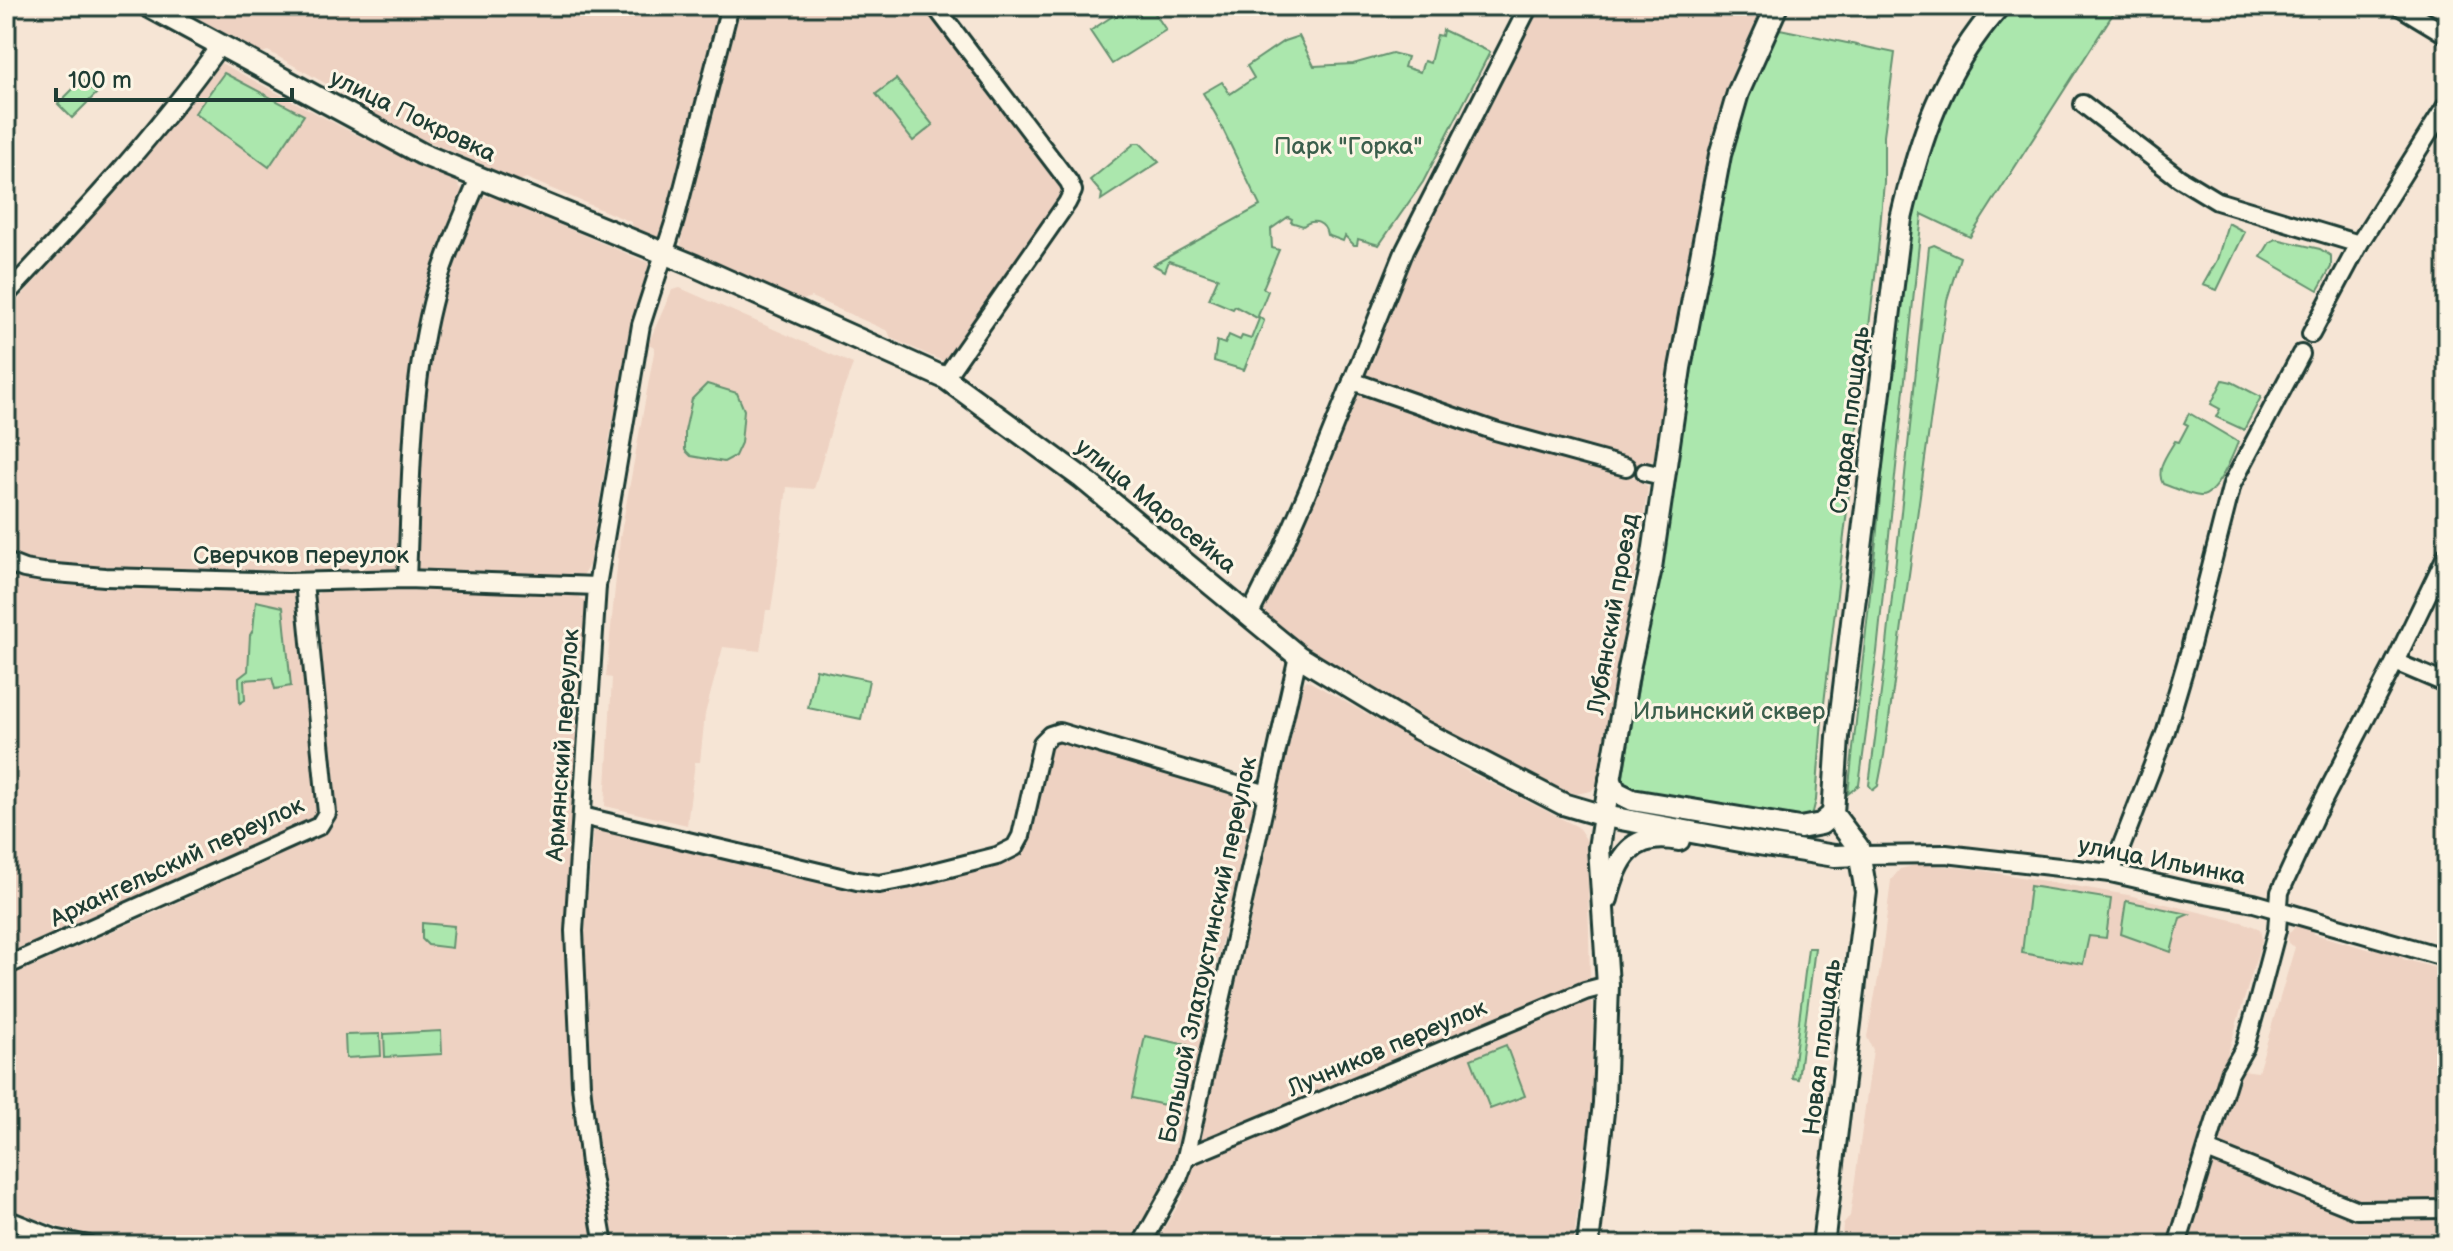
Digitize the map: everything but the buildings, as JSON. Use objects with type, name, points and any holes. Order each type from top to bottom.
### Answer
[{"type":"main road","name":"улица Покровка","points":[[148,6],[399,143],[664,254]]},
{"type":"main road","name":"Лубянский проезд","points":[[1588,1245],[1604,1103],[1608,985],[1599,848],[1651,568],[1654,474],[1720,155],[1738,93],[1777,6]]},
{"type":"main road","name":"Старая площадь","points":[[1833,814],[1838,737],[1901,219],[1917,155],[1940,93],[1967,46],[1999,6]]},
{"type":"main road","name":"улица Маросейка","points":[[664,254],[945,378],[1092,486],[1298,656],[1366,699],[1481,763],[1563,804],[1604,816],[1746,842]]},
{"type":"main road","points":[[1603,931],[1608,894],[1617,869],[1639,842],[1656,837],[1704,845],[1746,842],[1835,856],[1861,855],[1833,814],[1821,824],[1800,828],[1632,800],[1616,792],[1610,779]]},
{"type":"main road","name":"Новая площадь","points":[[1823,1245],[1865,912],[1861,855]]},
{"type":"street","name":"Армянский переулок","points":[[604,1245],[581,1085],[574,931],[597,586],[637,344],[692,158],[730,6]]},
{"type":"street","points":[[935,6],[1073,191],[945,378]]},
{"type":"street","points":[[1249,616],[1282,550],[1405,250],[1529,6]]},
{"type":"street","points":[[2399,6],[2447,35]]},
{"type":"street","points":[[6,295],[139,151],[220,45]]},
{"type":"street","points":[[2083,104],[2179,178],[2217,201],[2359,244]]},
{"type":"street","points":[[2311,334],[2359,244],[2447,104]]},
{"type":"street","points":[[407,579],[417,394],[426,331],[440,277],[479,178]]},
{"type":"street","points":[[2111,873],[2165,734],[2232,484],[2301,354]]},
{"type":"street","points":[[1352,381],[1495,431],[1626,467]]},
{"type":"street","points":[[2177,1245],[2234,1066],[2245,1047],[2256,1011],[2277,930],[2280,892],[2315,815],[2447,554]]},
{"type":"street","name":"Сверчков переулок","points":[[6,562],[33,571],[90,576],[304,582],[407,579],[597,586]]},
{"type":"street","name":"Архангельский переулок","points":[[6,966],[322,823],[327,813],[304,582]]},
{"type":"street","name":"Большой Златоустинский переулок","points":[[1141,1245],[1178,1179],[1186,1157],[1298,656]]},
{"type":"street","points":[[2395,662],[2447,684]]},
{"type":"street","points":[[582,816],[879,884],[997,856],[1015,847],[1021,836],[1042,743],[1059,732],[1267,794]]},
{"type":"street","name":"улица Ильинка","points":[[1861,855],[1946,854],[2111,873],[2254,903],[2447,958]]},
{"type":"street","name":"Лучников переулок","points":[[1186,1157],[1585,991],[1608,985]]},
{"type":"street","points":[[2207,1150],[2348,1208],[2368,1211],[2447,1209]]},
{"type":"street","points":[[6,1219],[54,1238],[88,1245]]},
{"type":"shaded area","points":[[186,6],[724,6],[714,44],[709,50],[699,107],[693,112],[667,211],[671,216],[659,237],[634,229],[631,222],[526,178],[520,181],[397,128],[357,107],[355,100],[268,51],[261,53],[190,14]]},
{"type":"shaded area","points":[[739,6],[926,6],[1062,188],[1060,199],[1014,265],[1014,271],[947,363],[891,338],[888,331],[811,297],[803,300],[687,251],[681,245]]},
{"type":"shaded area","points":[[1538,6],[1768,6],[1748,55],[1736,65],[1727,90],[1730,97],[1728,104],[1720,110],[1713,136],[1717,144],[1695,265],[1656,455],[1649,465],[1643,466],[1496,424],[1363,378],[1416,244]]},
{"type":"shaded area","points":[[221,63],[355,134],[456,182],[464,192],[424,300],[412,385],[398,570],[124,567],[38,562],[6,553],[6,313],[128,179]]},
{"type":"shaded area","points":[[486,196],[649,263],[610,436],[589,565],[583,575],[419,572],[415,565],[420,449],[432,336],[466,230],[480,200]]},
{"type":"shaded area","points":[[680,288],[853,364],[814,489],[787,487],[771,610],[766,610],[760,651],[723,647],[705,714],[700,762],[695,762],[687,825],[605,806],[612,678],[606,677],[620,538],[655,347],[648,344],[672,290]]},
{"type":"shaded area","points":[[1359,391],[1490,437],[1639,479],[1648,487],[1603,778],[1591,791],[1576,794],[1566,791],[1436,725],[1338,667],[1295,638],[1265,612],[1265,604],[1290,554]]},
{"type":"shaded area","points":[[6,571],[48,585],[294,594],[317,816],[6,954]]},
{"type":"shaded area","points":[[403,588],[574,594],[586,601],[566,957],[567,967],[572,972],[574,997],[569,1003],[581,1167],[593,1245],[177,1245],[77,1233],[6,1208],[6,978],[168,907],[330,828],[336,819],[336,810],[315,597],[320,592]]},
{"type":"shaded area","points":[[1307,680],[1465,770],[1578,827],[1587,841],[1590,979],[1206,1142],[1197,1135],[1200,1118],[1206,1114],[1248,932],[1296,711],[1294,706],[1300,686]]},
{"type":"shaded area","points":[[1057,742],[1247,799],[1253,809],[1230,923],[1224,931],[1205,1015],[1209,1021],[1204,1044],[1199,1048],[1186,1109],[1189,1115],[1177,1163],[1168,1186],[1133,1245],[611,1245],[588,1089],[583,958],[593,832],[600,829],[854,890],[877,892],[905,888],[999,863],[1020,853],[1026,843],[1047,754]]},
{"type":"shaded area","points":[[1920,864],[1974,869],[2128,895],[2260,929],[2262,940],[2170,1245],[1841,1245],[1843,1225],[1850,1216],[1873,1050],[1867,1037],[1881,963],[1891,880],[1900,869]]},
{"type":"shaded area","points":[[2295,926],[2311,928],[2314,934],[2371,950],[2377,946],[2400,953],[2403,959],[2447,971],[2447,1199],[2352,1201],[2218,1145],[2238,1074],[2242,1070],[2258,1072],[2295,947],[2288,943],[2288,934]]},
{"type":"shaded area","points":[[1589,998],[1593,1006],[1592,1101],[1573,1245],[1154,1245],[1183,1197],[1182,1189],[1195,1161],[1214,1153],[1220,1154]]},
{"type":"shaded area","points":[[2217,1163],[2359,1220],[2447,1218],[2447,1245],[2184,1245],[2208,1169]]},
{"type":"green space","points":[[1128,6],[1150,6],[1166,30],[1112,64],[1090,31]]},
{"type":"green space","points":[[2010,6],[2118,6],[1970,237],[1922,214],[1877,652],[1859,785],[1848,794],[1876,541],[1903,242],[1933,127],[1975,49]]},
{"type":"green space","name":"Ильинский сквер","points":[[1780,29],[1895,53],[1884,135],[1884,182],[1878,251],[1822,720],[1816,800],[1813,812],[1801,821],[1627,793],[1622,783],[1730,145],[1749,84]]},
{"type":"green space","name":"Парк \"Горка\"","points":[[1443,30],[1490,52],[1423,182],[1379,245],[1358,239],[1357,245],[1354,245],[1345,236],[1343,241],[1327,235],[1318,223],[1303,226],[1291,222],[1292,219],[1288,217],[1271,229],[1272,248],[1279,250],[1263,288],[1268,291],[1258,316],[1264,321],[1244,370],[1214,361],[1217,341],[1225,344],[1229,335],[1240,340],[1242,336],[1251,339],[1259,319],[1235,306],[1233,309],[1209,299],[1218,278],[1169,261],[1165,271],[1153,265],[1260,206],[1203,93],[1222,82],[1230,94],[1254,78],[1247,66],[1284,41],[1299,36],[1314,66],[1353,64],[1392,53],[1407,57],[1404,67],[1420,72],[1424,61],[1430,63],[1437,35],[1442,36]]},
{"type":"green space","points":[[224,73],[304,115],[269,167],[195,113]]},
{"type":"green space","points":[[896,79],[933,125],[913,141],[876,94]]},
{"type":"green space","points":[[82,80],[96,94],[72,118],[58,104]]},
{"type":"green space","points":[[1135,143],[1140,143],[1159,162],[1101,200],[1102,194],[1090,180]]},
{"type":"green space","points":[[2228,223],[2245,232],[2217,290],[2203,285],[2217,260]]},
{"type":"green space","points":[[2276,239],[2320,249],[2331,256],[2331,267],[2318,290],[2261,257],[2270,242]]},
{"type":"green space","points":[[1934,245],[1960,257],[1947,300],[1884,755],[1878,786],[1873,790],[1869,785],[1929,247]]},
{"type":"green space","points":[[2223,380],[2261,397],[2244,430],[2216,417],[2220,409],[2211,404]]},
{"type":"green space","points":[[707,384],[737,393],[744,410],[741,443],[735,456],[724,462],[691,456],[685,450],[685,431],[692,399]]},
{"type":"green space","points":[[2189,413],[2238,442],[2218,483],[2200,496],[2163,484],[2160,473],[2175,441],[2179,442],[2188,425],[2184,423]]},
{"type":"green space","points":[[256,601],[283,607],[291,686],[275,689],[272,678],[244,680],[245,700],[240,703],[239,678],[248,671]]},
{"type":"green space","points":[[816,669],[869,680],[861,719],[808,708]]},
{"type":"green space","points":[[2030,886],[2111,899],[2106,938],[2089,936],[2083,964],[2022,953]]},
{"type":"green space","points":[[2126,901],[2189,914],[2180,918],[2171,952],[2121,934]]},
{"type":"green space","points":[[422,923],[454,926],[452,948],[428,945],[422,939]]},
{"type":"green space","points":[[1808,948],[1815,948],[1798,1079],[1792,1078]]},
{"type":"green space","points":[[441,1031],[442,1054],[385,1057],[384,1034]]},
{"type":"green space","points":[[380,1034],[381,1056],[346,1058],[345,1035]]},
{"type":"green space","points":[[1145,1036],[1187,1045],[1174,1107],[1132,1098]]},
{"type":"green space","points":[[1506,1045],[1525,1096],[1490,1109],[1471,1059]]}]
